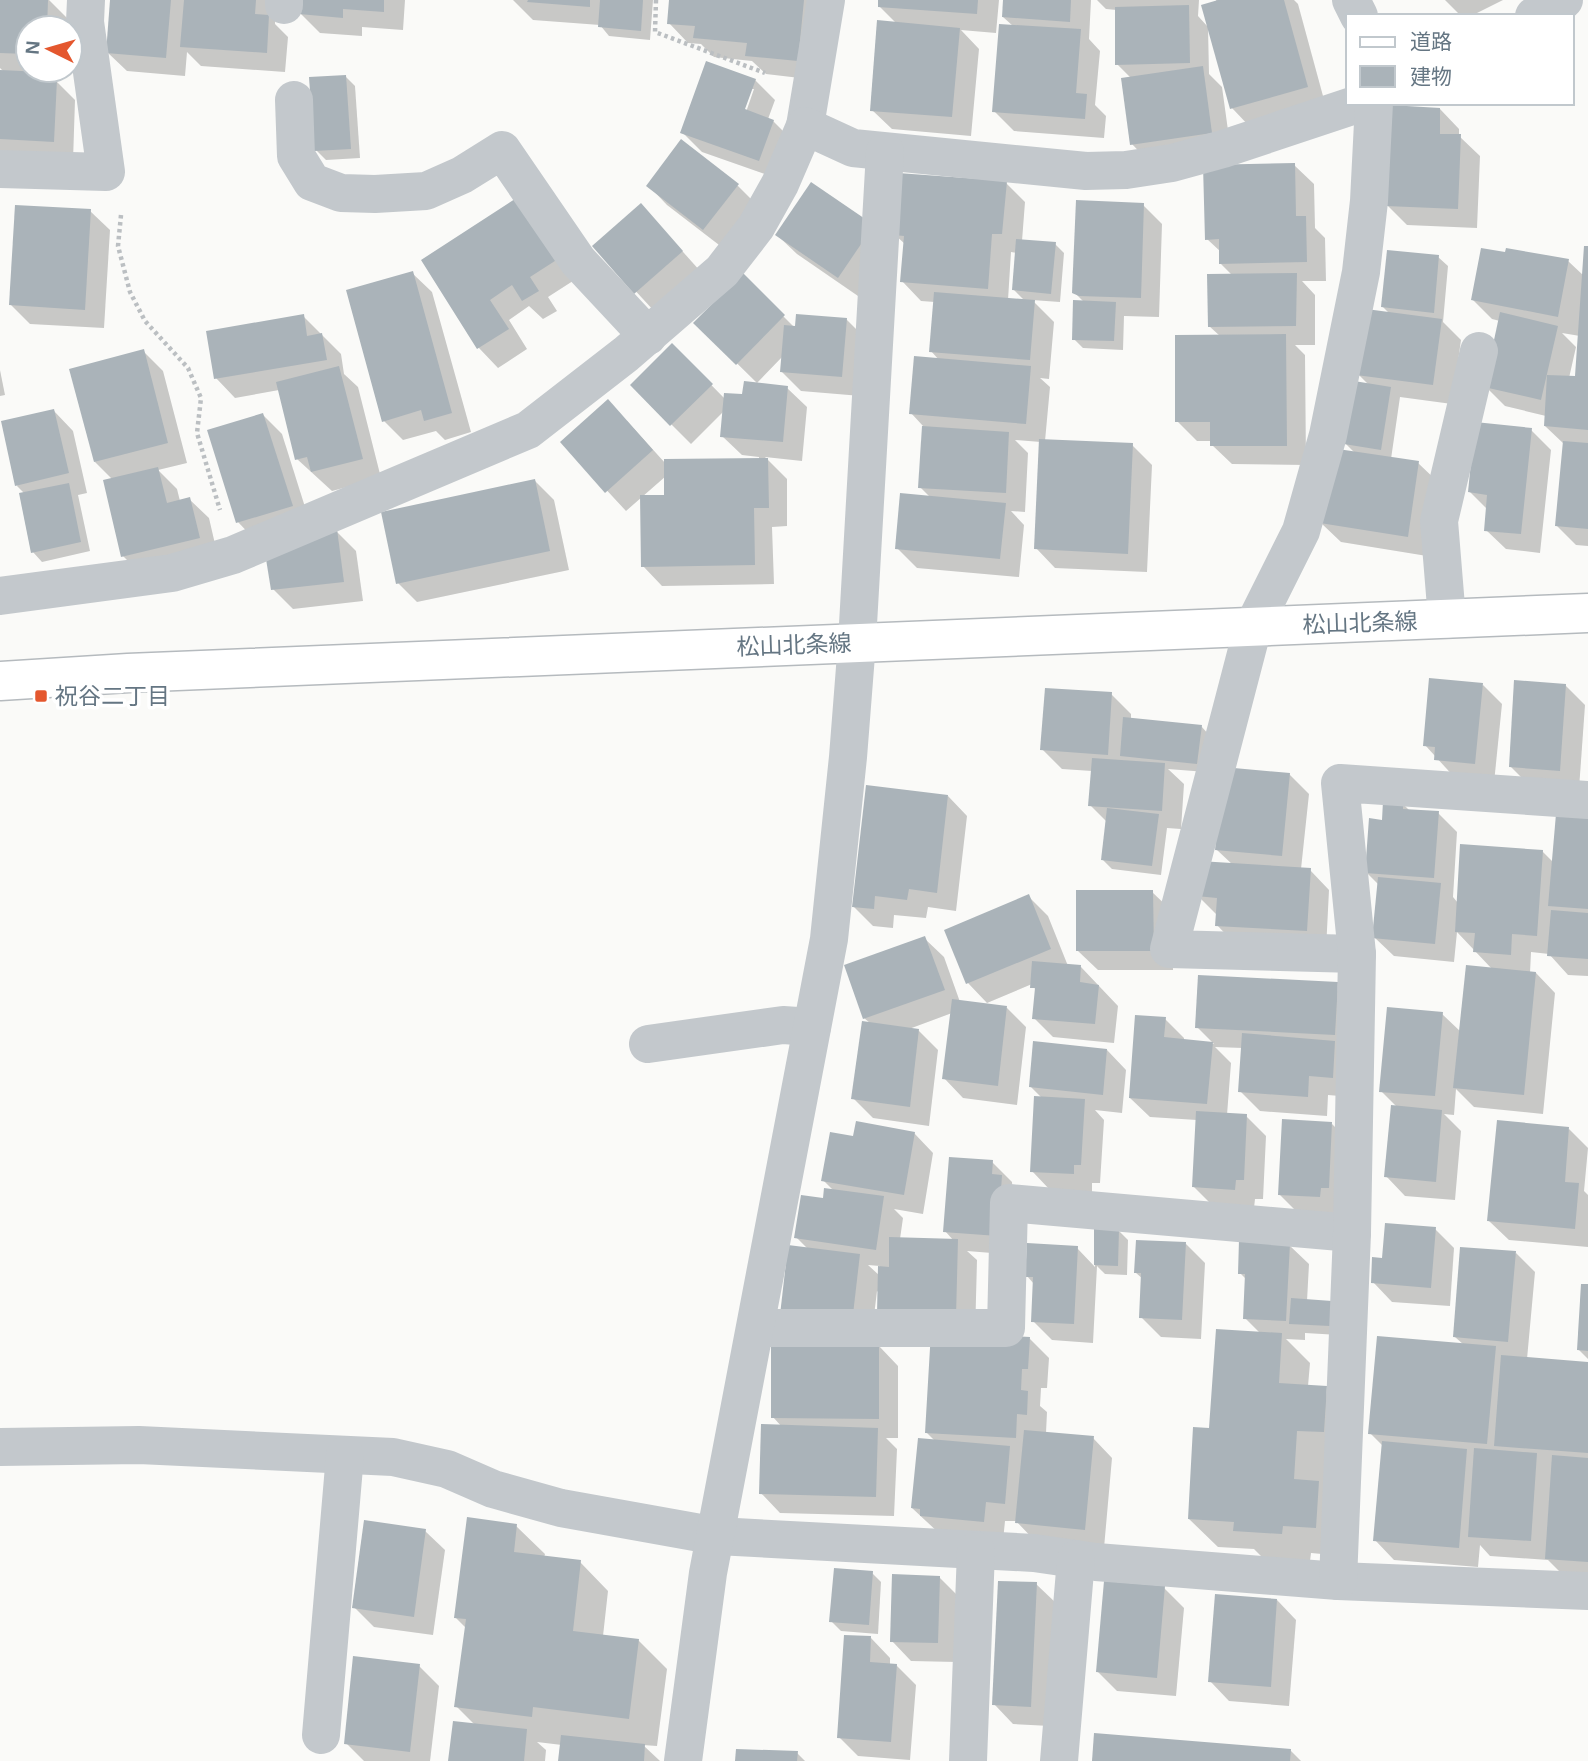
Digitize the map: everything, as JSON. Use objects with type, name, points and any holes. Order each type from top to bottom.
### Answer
[{"type":"main road","name":"松山北条線","points":[[0,681],[128,673],[1588,613]]},
{"type":"street","points":[[0,169],[106,172],[85,22],[86,0]]},
{"type":"street","points":[[0,596],[172,573],[233,555],[528,430],[648,336],[722,271],[756,227],[780,184],[808,108],[826,0]]},
{"type":"street","points":[[1538,14],[1564,0]]},
{"type":"street","points":[[294,100],[296,156],[312,182],[341,193],[426,191],[462,175],[502,150],[578,261],[648,336]]},
{"type":"street","points":[[808,108],[853,148],[1086,171],[1126,170],[1172,163],[1355,105]]},
{"type":"street","points":[[1357,954],[1169,949],[1253,627],[1301,531],[1328,435],[1361,272],[1369,201],[1374,105]]},
{"type":"street","points":[[683,1761],[708,1573],[828,939],[848,757],[857,642],[885,152]]},
{"type":"street","points":[[1447,619],[1439,522],[1479,351]]},
{"type":"street","points":[[1338,1581],[1352,1233],[1357,954],[1340,783],[1588,800]]},
{"type":"street","points":[[648,1044],[783,1025],[812,1027]]},
{"type":"street","points":[[756,1328],[1006,1328],[1009,1203],[1352,1233]]},
{"type":"street","points":[[0,1447],[139,1445],[393,1457],[447,1469],[493,1489],[561,1508],[716,1535],[1034,1553],[1076,1559],[1338,1581],[1588,1591]]},
{"type":"street","points":[[321,1735],[345,1455]]},
{"type":"street","points":[[968,1761],[976,1551]]},
{"type":"street","points":[[1059,1761],[1076,1559]]},
{"type":"path","points":[[656,0],[656,32],[808,108]]},
{"type":"path","points":[[106,172],[122,202],[118,246],[130,292],[145,321],[188,368],[201,398],[197,433],[233,555]]},
{"type":"building","points":[[0,0],[48,0],[48,14],[14,14],[14,54],[0,53]]},
{"type":"building","points":[[110,0],[171,0],[166,58],[106,53]]},
{"type":"building","points":[[184,0],[256,0],[255,14],[269,15],[267,53],[180,47]]},
{"type":"building","points":[[300,0],[384,0],[384,12],[343,9],[343,18],[299,14]]},
{"type":"building","points":[[590,0],[590,7],[527,2]]},
{"type":"building","points":[[600,0],[643,0],[641,31],[598,27]]},
{"type":"building","points":[[669,0],[804,0],[798,61],[745,56],[747,43],[693,38],[695,26],[667,24]]},
{"type":"building","points":[[878,0],[978,0],[977,14],[878,7]]},
{"type":"building","points":[[1003,0],[1071,0],[1070,22],[1002,17]]},
{"type":"building","points":[[1218,0],[1284,0],[1308,87],[1230,109],[1201,5]]},
{"type":"building","points":[[1189,5],[1190,63],[1115,65],[1115,7]]},
{"type":"building","points":[[877,20],[960,28],[952,117],[870,111]]},
{"type":"building","points":[[999,24],[1081,29],[1076,93],[1087,94],[1085,119],[992,112]]},
{"type":"building","points":[[706,61],[756,79],[745,109],[774,120],[759,161],[680,133]]},
{"type":"building","points":[[1203,66],[1212,133],[1130,145],[1121,78]]},
{"type":"building","points":[[0,70],[14,71],[14,84],[57,84],[54,142],[0,139]]},
{"type":"building","points":[[346,75],[351,149],[314,151],[309,77]]},
{"type":"building","points":[[1390,105],[1440,108],[1440,134],[1461,134],[1458,209],[1386,206]]},
{"type":"building","points":[[681,139],[739,184],[703,230],[646,186]]},
{"type":"building","points":[[1295,163],[1296,216],[1306,216],[1307,262],[1219,264],[1219,239],[1205,240],[1203,165]]},
{"type":"building","points":[[898,173],[1007,181],[1002,234],[992,234],[988,289],[900,282],[904,236],[894,235]]},
{"type":"building","points":[[811,182],[874,225],[838,278],[775,235]]},
{"type":"building","points":[[518,197],[558,259],[530,277],[539,291],[522,301],[512,285],[490,300],[509,329],[477,349],[421,260]]},
{"type":"building","points":[[1076,200],[1144,203],[1141,298],[1079,296],[1072,293]]},
{"type":"building","points":[[641,203],[683,251],[634,294],[592,246]]},
{"type":"building","points":[[15,205],[91,209],[85,310],[9,305]]},
{"type":"building","points":[[1016,239],[1056,242],[1051,294],[1012,290]]},
{"type":"building","points":[[1584,246],[1588,246],[1588,430],[1544,426],[1547,375],[1575,376]]},
{"type":"building","points":[[1481,248],[1505,252],[1506,248],[1569,259],[1558,317],[1471,300]]},
{"type":"building","points":[[1387,250],[1439,255],[1434,313],[1381,307]]},
{"type":"building","points":[[413,271],[452,413],[424,421],[421,410],[382,422],[346,290]]},
{"type":"building","points":[[743,273],[785,315],[736,365],[693,323]]},
{"type":"building","points":[[1297,273],[1296,326],[1208,327],[1207,274]]},
{"type":"building","points":[[934,292],[1035,300],[1030,360],[929,352]]},
{"type":"building","points":[[1073,300],[1116,302],[1114,341],[1072,340]]},
{"type":"building","points":[[1366,309],[1442,319],[1433,385],[1356,375]]},
{"type":"building","points":[[1500,312],[1558,326],[1541,400],[1484,387]]},
{"type":"building","points":[[304,314],[307,336],[322,333],[327,360],[214,379],[206,331]]},
{"type":"building","points":[[796,314],[847,318],[842,377],[780,372],[784,325],[795,326]]},
{"type":"building","points":[[1286,334],[1287,446],[1210,446],[1210,422],[1175,422],[1175,335]]},
{"type":"building","points":[[672,343],[713,384],[670,426],[630,385]]},
{"type":"building","points":[[144,349],[168,443],[94,462],[69,369]]},
{"type":"building","points":[[914,356],[1031,366],[1026,424],[909,414]]},
{"type":"building","points":[[339,366],[363,459],[311,472],[307,457],[295,460],[276,382]]},
{"type":"building","points":[[744,381],[788,386],[783,442],[720,437],[724,393],[742,394]]},
{"type":"building","points":[[1354,381],[1391,387],[1381,450],[1344,444]]},
{"type":"building","points":[[608,399],[653,450],[605,493],[560,442]]},
{"type":"building","points":[[54,409],[69,473],[15,486],[1,421]]},
{"type":"building","points":[[263,413],[293,506],[236,523],[207,430]]},
{"type":"building","points":[[1475,422],[1532,428],[1521,534],[1484,531],[1487,495],[1468,492]]},
{"type":"building","points":[[922,426],[1009,432],[1006,493],[918,488]]},
{"type":"building","points":[[1039,439],[1133,443],[1128,554],[1034,549]]},
{"type":"building","points":[[1563,441],[1588,443],[1588,529],[1555,526]]},
{"type":"building","points":[[1331,448],[1419,461],[1408,537],[1320,523]]},
{"type":"building","points":[[768,458],[769,508],[754,508],[755,565],[641,567],[640,495],[664,495],[664,459]]},
{"type":"building","points":[[158,467],[167,503],[190,497],[200,538],[121,557],[103,480]]},
{"type":"building","points":[[535,479],[550,551],[396,584],[381,512]]},
{"type":"building","points":[[69,483],[81,542],[31,553],[19,493]]},
{"type":"building","points":[[900,493],[1006,503],[1000,559],[895,549]]},
{"type":"building","points":[[337,529],[344,582],[271,590],[266,559]]},
{"type":"building","points":[[1429,678],[1483,683],[1475,764],[1434,760],[1435,747],[1423,746]]},
{"type":"building","points":[[1514,680],[1566,684],[1560,771],[1509,767]]},
{"type":"building","points":[[1045,688],[1112,692],[1108,755],[1040,750]]},
{"type":"building","points":[[1123,717],[1202,725],[1197,764],[1120,756]]},
{"type":"building","points":[[1092,758],[1165,763],[1162,811],[1088,806]]},
{"type":"building","points":[[1223,767],[1290,773],[1282,856],[1215,850]]},
{"type":"building","points":[[866,785],[948,795],[937,893],[909,889],[907,900],[875,896],[874,909],[852,907]]},
{"type":"building","points":[[1383,801],[1403,802],[1403,809],[1439,811],[1434,878],[1365,873],[1369,818],[1382,820]]},
{"type":"building","points":[[1107,808],[1159,814],[1152,866],[1101,860]]},
{"type":"building","points":[[1556,814],[1588,817],[1588,909],[1548,906]]},
{"type":"building","points":[[1460,844],[1543,850],[1537,936],[1512,934],[1511,955],[1473,952],[1475,933],[1455,932]]},
{"type":"building","points":[[1199,861],[1311,868],[1307,931],[1215,926],[1217,898],[1196,896]]},
{"type":"building","points":[[1378,877],[1441,883],[1435,944],[1372,938]]},
{"type":"building","points":[[1076,890],[1153,890],[1154,951],[1076,951]]},
{"type":"building","points":[[1029,894],[1051,949],[966,984],[944,930]]},
{"type":"building","points":[[1551,910],[1588,913],[1588,959],[1547,956]]},
{"type":"building","points":[[925,936],[945,990],[863,1019],[844,965]]},
{"type":"building","points":[[1032,961],[1081,965],[1080,982],[1099,985],[1095,1024],[1032,1019],[1035,988],[1030,988]]},
{"type":"building","points":[[1466,965],[1536,972],[1524,1095],[1453,1088]]},
{"type":"building","points":[[1198,975],[1338,982],[1335,1035],[1195,1028]]},
{"type":"building","points":[[952,999],[1007,1006],[998,1086],[942,1079]]},
{"type":"building","points":[[1387,1007],[1443,1012],[1435,1096],[1379,1092]]},
{"type":"building","points":[[1135,1015],[1166,1017],[1164,1037],[1213,1042],[1207,1104],[1129,1098]]},
{"type":"building","points":[[862,1021],[919,1029],[910,1107],[851,1099]]},
{"type":"building","points":[[1242,1033],[1335,1041],[1333,1078],[1309,1076],[1308,1097],[1238,1092]]},
{"type":"building","points":[[1033,1041],[1107,1049],[1103,1095],[1029,1087]]},
{"type":"building","points":[[1034,1096],[1085,1099],[1081,1165],[1074,1165],[1074,1174],[1030,1172]]},
{"type":"building","points":[[1391,1105],[1442,1110],[1436,1182],[1384,1177]]},
{"type":"building","points":[[1196,1111],[1247,1114],[1244,1180],[1236,1180],[1235,1190],[1192,1187]]},
{"type":"building","points":[[1282,1119],[1332,1122],[1329,1188],[1321,1188],[1320,1197],[1278,1195]]},
{"type":"building","points":[[1497,1120],[1569,1127],[1565,1182],[1579,1183],[1575,1229],[1487,1221]]},
{"type":"building","points":[[856,1121],[915,1132],[904,1195],[821,1181],[830,1132],[853,1136]]},
{"type":"building","points":[[949,1157],[993,1160],[992,1174],[1002,1175],[998,1236],[943,1232]]},
{"type":"building","points":[[824,1188],[884,1196],[876,1250],[794,1238],[801,1195],[823,1198]]},
{"type":"building","points":[[1385,1223],[1436,1227],[1431,1288],[1371,1283],[1372,1257],[1382,1258]]},
{"type":"building","points":[[1094,1228],[1119,1229],[1118,1266],[1094,1265]]},
{"type":"building","points":[[889,1237],[958,1239],[956,1317],[877,1315],[878,1266],[889,1267]]},
{"type":"building","points":[[1136,1240],[1186,1242],[1182,1320],[1139,1318],[1141,1273],[1134,1273]]},
{"type":"building","points":[[1239,1240],[1290,1243],[1286,1321],[1243,1319],[1245,1274],[1238,1274]]},
{"type":"building","points":[[1027,1243],[1078,1246],[1074,1324],[1031,1322],[1033,1277],[1025,1277]]},
{"type":"building","points":[[788,1245],[860,1254],[852,1323],[780,1315]]},
{"type":"building","points":[[1460,1247],[1516,1251],[1508,1342],[1453,1337]]},
{"type":"building","points":[[1581,1284],[1588,1284],[1588,1351],[1577,1350]]},
{"type":"building","points":[[1291,1298],[1332,1301],[1330,1326],[1289,1324]]},
{"type":"building","points":[[1216,1329],[1282,1333],[1279,1383],[1327,1386],[1324,1432],[1297,1431],[1294,1479],[1319,1481],[1316,1528],[1283,1526],[1282,1534],[1233,1531],[1234,1522],[1188,1519],[1193,1427],[1209,1428]]},
{"type":"building","points":[[931,1331],[1030,1337],[1028,1369],[1022,1369],[1021,1390],[1028,1391],[1027,1415],[1017,1414],[1016,1438],[925,1433]]},
{"type":"building","points":[[1377,1336],[1496,1346],[1487,1444],[1368,1434]]},
{"type":"building","points":[[771,1343],[879,1344],[879,1419],[771,1418]]},
{"type":"building","points":[[1501,1355],[1588,1362],[1588,1453],[1494,1446]]},
{"type":"building","points":[[761,1424],[878,1428],[876,1497],[759,1494]]},
{"type":"building","points":[[1024,1430],[1094,1436],[1085,1530],[1015,1523]]},
{"type":"building","points":[[918,1438],[1010,1446],[1005,1504],[986,1502],[984,1522],[920,1516],[920,1509],[911,1508]]},
{"type":"building","points":[[1382,1441],[1467,1449],[1459,1548],[1373,1541]]},
{"type":"building","points":[[1474,1448],[1537,1453],[1531,1541],[1468,1537]]},
{"type":"building","points":[[1552,1455],[1588,1458],[1588,1562],[1545,1559]]},
{"type":"building","points":[[467,1517],[517,1524],[514,1552],[581,1560],[573,1631],[639,1639],[629,1719],[533,1707],[532,1717],[454,1707],[466,1619],[454,1618]]},
{"type":"building","points":[[364,1520],[426,1529],[414,1617],[352,1608]]},
{"type":"building","points":[[834,1568],[873,1571],[869,1625],[829,1622]]},
{"type":"building","points":[[892,1574],[940,1576],[938,1643],[890,1642]]},
{"type":"building","points":[[998,1581],[1037,1582],[1031,1707],[992,1705]]},
{"type":"building","points":[[1104,1581],[1165,1586],[1157,1678],[1096,1672]]},
{"type":"building","points":[[1215,1594],[1277,1599],[1271,1687],[1208,1682]]},
{"type":"building","points":[[844,1635],[871,1636],[870,1662],[897,1664],[891,1742],[837,1738]]},
{"type":"building","points":[[353,1656],[420,1664],[410,1752],[344,1744]]},
{"type":"building","points":[[453,1721],[527,1729],[524,1761],[448,1761]]},
{"type":"building","points":[[1094,1733],[1291,1749],[1290,1761],[1092,1761]]},
{"type":"building","points":[[561,1735],[645,1744],[644,1761],[558,1761]]},
{"type":"building","points":[[736,1749],[798,1751],[797,1761],[735,1761]]},
{"type":"place","name":"祝谷二丁目","points":[[41,696]]}]
